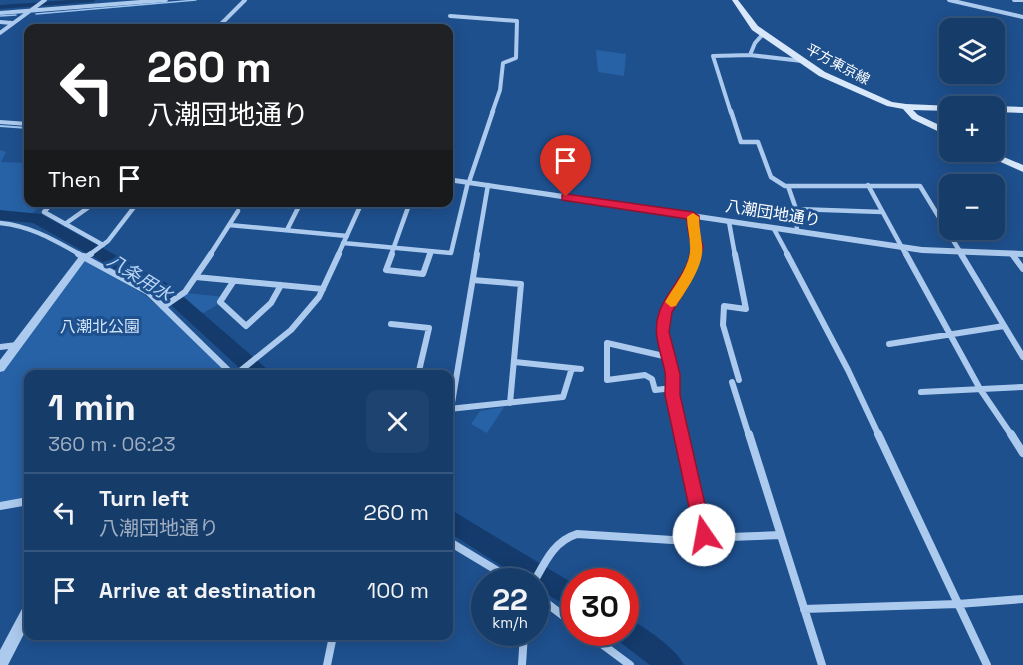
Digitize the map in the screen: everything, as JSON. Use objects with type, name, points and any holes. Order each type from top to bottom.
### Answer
[{"type":"main road","name":"平方東京線","points":[[735,0],[748,21],[802,61],[876,100],[906,107],[939,108]]},
{"type":"main road","points":[[906,107],[912,115],[939,128]]},
{"type":"main road","points":[[1005,109],[1023,110]]},
{"type":"main road","points":[[1005,161],[1023,169]]},
{"type":"street","points":[[0,33],[45,0]]},
{"type":"street","points":[[0,13],[166,0]]},
{"type":"street","points":[[222,24],[245,0]]},
{"type":"street","points":[[949,0],[1023,17]]},
{"type":"street","points":[[1014,0],[1023,0]]},
{"type":"street","points":[[344,243],[451,253],[469,182],[500,90],[503,63],[516,58],[519,51],[515,26],[517,21],[450,16]]},
{"type":"street","points":[[0,22],[12,23]]},
{"type":"street","points":[[750,55],[755,43],[763,34]]},
{"type":"street","points":[[802,61],[750,55],[713,56],[741,141],[758,142],[771,177],[788,186],[920,186],[1023,357]]},
{"type":"street","points":[[0,122],[24,124]]},
{"type":"street","name":"八潮団地通り","points":[[453,180],[901,248],[1023,254]]},
{"type":"street","points":[[453,392],[488,185]]},
{"type":"street","points":[[868,185],[948,334],[980,389],[1023,453]]},
{"type":"street","points":[[788,186],[796,209],[797,232]]},
{"type":"street","points":[[48,207],[44,212],[101,247]]},
{"type":"street","points":[[65,224],[89,207]]},
{"type":"street","points":[[0,368],[85,257],[101,247],[134,207]]},
{"type":"street","points":[[287,230],[299,207]]},
{"type":"street","points":[[241,370],[296,324],[323,289],[360,207]]},
{"type":"street","points":[[409,207],[386,270],[423,274],[430,252]]},
{"type":"street","points":[[796,209],[882,212]]},
{"type":"street","points":[[164,307],[185,292],[196,278],[238,211]]},
{"type":"street","points":[[693,216],[693,232],[697,247],[686,279],[665,312],[662,332],[673,374],[673,387],[703,538]]},
{"type":"street","points":[[729,222],[746,309],[723,306],[723,325],[735,381],[822,665]]},
{"type":"street","points":[[0,224],[32,229],[148,292],[232,370]]},
{"type":"street","points":[[229,225],[347,236]]},
{"type":"street","points":[[774,228],[848,370],[987,665]]},
{"type":"street","points":[[1012,254],[1023,269]]},
{"type":"street","points":[[196,278],[323,289]]},
{"type":"street","points":[[473,280],[521,284],[510,403]]},
{"type":"street","points":[[233,282],[220,302],[246,326],[271,303],[281,285]]},
{"type":"street","points":[[392,324],[429,328],[419,370]]},
{"type":"street","points":[[889,344],[1004,326]]},
{"type":"street","points":[[668,357],[607,343],[607,380],[645,375],[652,380],[655,390],[673,387]]},
{"type":"street","points":[[0,347],[18,344]]},
{"type":"street","points":[[514,362],[581,369]]},
{"type":"street","points":[[453,409],[563,397],[572,368]]},
{"type":"street","points":[[921,392],[1023,387]]},
{"type":"street","points":[[0,506],[24,502]]},
{"type":"street","points":[[542,568],[557,543],[567,536],[577,534],[688,541],[703,538],[781,535]]},
{"type":"street","points":[[453,543],[493,568]]},
{"type":"street","points":[[804,609],[958,604],[1023,599]]},
{"type":"street","points":[[549,605],[561,614]]},
{"type":"street","points":[[0,665],[24,620]]},
{"type":"street","points":[[327,665],[332,640]]},
{"type":"street","points":[[522,665],[523,646]]},
{"type":"street","points":[[604,646],[630,665]]},
{"type":"green space","points":[[596,50],[626,54],[624,76],[598,72]]},
{"type":"green space","points":[[0,150],[6,152],[1,162],[24,163],[24,207],[39,207],[32,214],[0,214]]},
{"type":"green space","name":"八潮北公園","points":[[85,260],[145,295],[229,370],[24,370],[24,499],[0,503],[0,373]]},
{"type":"green space","points":[[185,293],[225,297],[222,302],[198,316],[177,299]]},
{"type":"green space","points":[[504,407],[487,433],[471,424],[480,411]]},
{"type":"waterway","points":[[0,7],[93,0]]},
{"type":"waterway","points":[[36,14],[196,0]]},
{"type":"waterway","points":[[0,16],[16,15]]},
{"type":"waterway","points":[[0,126],[24,128]]},
{"type":"waterway","name":"八条用水","points":[[0,215],[36,218],[164,289],[254,370]]},
{"type":"waterway","name":"八条用水","points":[[453,522],[561,590]]},
{"type":"waterway","name":"八条用水","points":[[639,641],[671,665]]},
{"type":"slow traffic","points":[[671,302],[686,279],[697,247],[693,232],[693,217]]},
{"type":"route","points":[[566,197],[693,216],[693,232],[697,247],[686,279],[665,312],[662,332],[673,374],[673,395],[704,535]]}]
